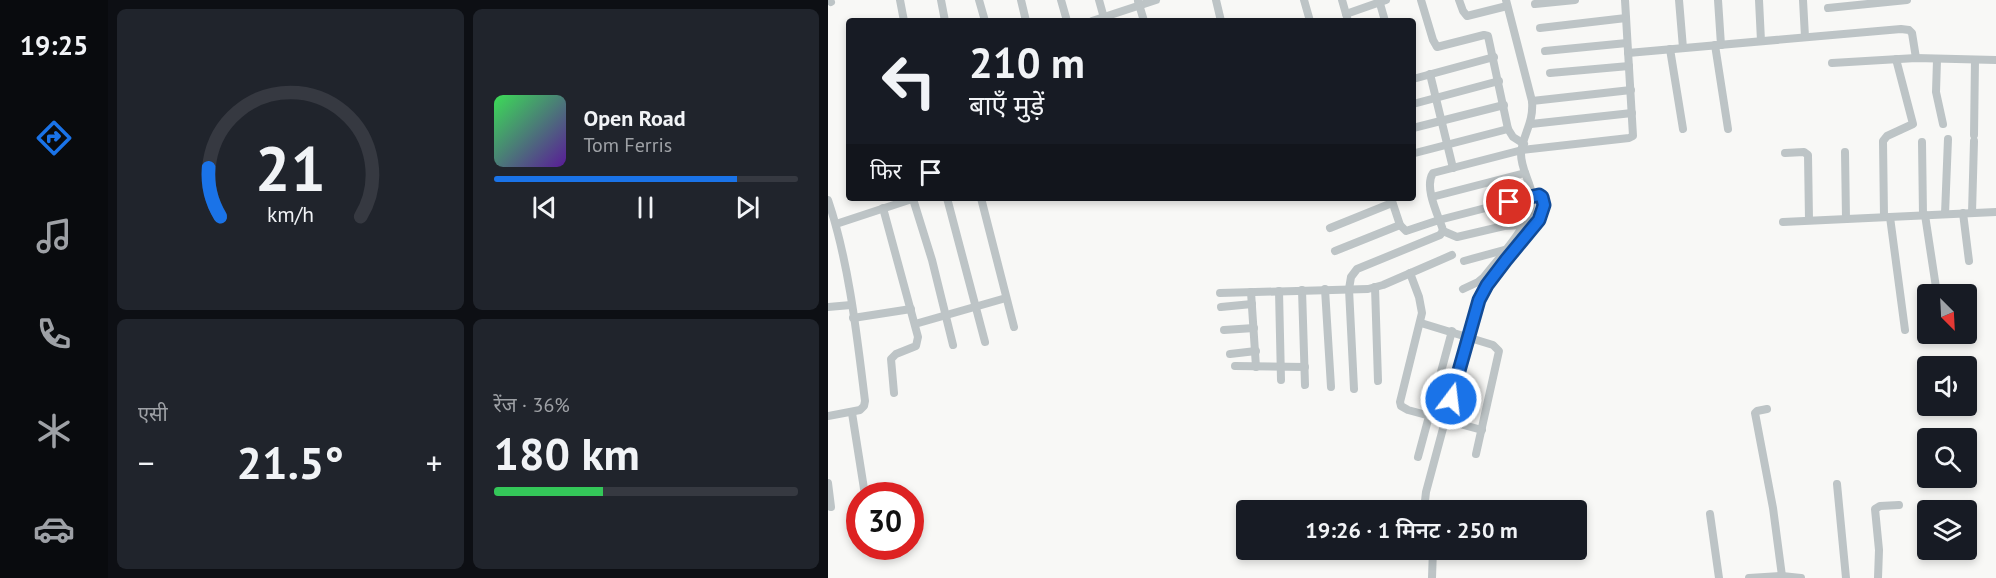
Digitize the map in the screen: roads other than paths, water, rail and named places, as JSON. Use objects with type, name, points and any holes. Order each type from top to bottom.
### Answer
[{"type":"street","points":[[900,0],[903,18]]},
{"type":"street","points":[[941,0],[944,18]]},
{"type":"street","points":[[980,0],[984,18]]},
{"type":"street","points":[[1021,0],[1025,18]]},
{"type":"street","points":[[1060,0],[1066,18]]},
{"type":"street","points":[[1099,0],[1104,18],[1139,2],[1154,0]]},
{"type":"street","points":[[1216,0],[1220,18]]},
{"type":"street","points":[[1304,0],[1309,18]]},
{"type":"street","points":[[1342,0],[1347,18],[1382,1],[1385,18]]},
{"type":"street","points":[[1421,0],[1437,47],[1484,35],[1488,36],[1508,129],[1523,147]]},
{"type":"street","points":[[1459,0],[1467,16],[1507,3],[1532,100],[1531,124],[1521,157],[1532,196],[1528,218],[1484,277],[1463,289]]},
{"type":"street","points":[[1535,4],[1575,0]]},
{"type":"street","points":[[1523,225],[1504,226],[1457,237],[1443,231],[1432,197],[1430,176],[1433,173],[1523,147],[1633,136],[1625,0]]},
{"type":"street","points":[[1679,0],[1683,48]]},
{"type":"street","points":[[1718,0],[1718,45],[1728,129]]},
{"type":"street","points":[[1759,0],[1761,41]]},
{"type":"street","points":[[1803,0],[1805,37]]},
{"type":"street","points":[[1828,8],[1907,0]]},
{"type":"street","points":[[1139,2],[1143,18]]},
{"type":"street","points":[[1540,28],[1626,18]]},
{"type":"street","points":[[1628,53],[1901,29],[1909,30],[1914,38],[1916,58]]},
{"type":"street","points":[[1545,51],[1628,43]]},
{"type":"street","points":[[1670,49],[1683,129]]},
{"type":"street","points":[[1416,78],[1494,57]]},
{"type":"street","points":[[1832,63],[1916,58],[1996,60]]},
{"type":"street","points":[[1896,59],[1912,124],[1887,136],[1883,141],[1887,217],[1905,330]]},
{"type":"street","points":[[1936,60],[1936,92],[1942,124]]},
{"type":"street","points":[[1969,261],[1967,213],[1974,138],[1975,60]]},
{"type":"street","points":[[1550,73],[1629,66]]},
{"type":"street","points":[[1430,74],[1453,168]]},
{"type":"street","points":[[1416,103],[1499,81]]},
{"type":"street","points":[[1532,100],[1630,90]]},
{"type":"street","points":[[1416,127],[1504,105]]},
{"type":"street","points":[[1531,124],[1632,113]]},
{"type":"street","points":[[1416,153],[1508,129]]},
{"type":"street","points":[[1945,214],[1948,139]]},
{"type":"street","points":[[1922,141],[1924,215],[1935,284]]},
{"type":"street","points":[[1785,153],[1804,152],[1808,155],[1809,220]]},
{"type":"street","points":[[1845,152],[1846,219]]},
{"type":"street","points":[[1432,197],[1525,173]]},
{"type":"street","points":[[1392,201],[1400,225],[1404,230],[1409,230],[1532,196],[1539,195],[1543,200],[1543,212],[1539,220],[1487,285],[1475,309],[1425,500]]},
{"type":"street","points":[[828,200],[836,224],[851,305],[865,401],[860,410],[828,416]]},
{"type":"street","points":[[836,224],[906,201]]},
{"type":"street","points":[[915,201],[953,345]]},
{"type":"street","points":[[947,201],[985,342]]},
{"type":"street","points":[[982,201],[1014,327]]},
{"type":"street","points":[[1330,228],[1390,201]]},
{"type":"street","points":[[880,210],[918,338],[916,346],[896,354],[891,359],[894,393]]},
{"type":"street","points":[[1783,222],[1996,212]]},
{"type":"street","points":[[1335,251],[1400,225]]},
{"type":"street","points":[[1354,389],[1349,289],[1351,277],[1357,268],[1440,235],[1443,231]]},
{"type":"street","points":[[1464,261],[1505,250]]},
{"type":"street","points":[[1220,293],[1375,287],[1452,255]]},
{"type":"street","points":[[1410,273],[1422,306],[1421,323],[1400,402],[1404,409],[1482,430]]},
{"type":"street","points":[[1375,287],[1378,381]]},
{"type":"street","points":[[1325,289],[1331,387]]},
{"type":"street","points":[[1302,290],[1305,385]]},
{"type":"street","points":[[1279,291],[1281,380]]},
{"type":"street","points":[[1251,292],[1256,367]]},
{"type":"street","points":[[915,324],[1006,298]]},
{"type":"street","points":[[1221,307],[1252,304]]},
{"type":"street","points":[[828,307],[851,305]]},
{"type":"street","points":[[853,318],[911,309]]},
{"type":"street","points":[[1421,323],[1468,336],[1493,345],[1499,351],[1476,454]]},
{"type":"street","points":[[1224,330],[1254,328]]},
{"type":"street","points":[[1418,457],[1452,332]]},
{"type":"street","points":[[1230,354],[1256,351]]},
{"type":"street","points":[[1235,366],[1305,367]]},
{"type":"street","points":[[1767,409],[1755,413],[1773,508],[1782,576]]},
{"type":"street","points":[[852,413],[863,482]]},
{"type":"street","points":[[828,483],[831,507]]},
{"type":"street","points":[[1837,484],[1846,578]]},
{"type":"street","points":[[1878,578],[1879,550],[1875,509],[1880,506],[1899,505]]},
{"type":"street","points":[[1710,514],[1719,578]]},
{"type":"street","points":[[1432,578],[1433,560]]},
{"type":"street","points":[[1749,578],[1782,576],[1801,578]]}]
